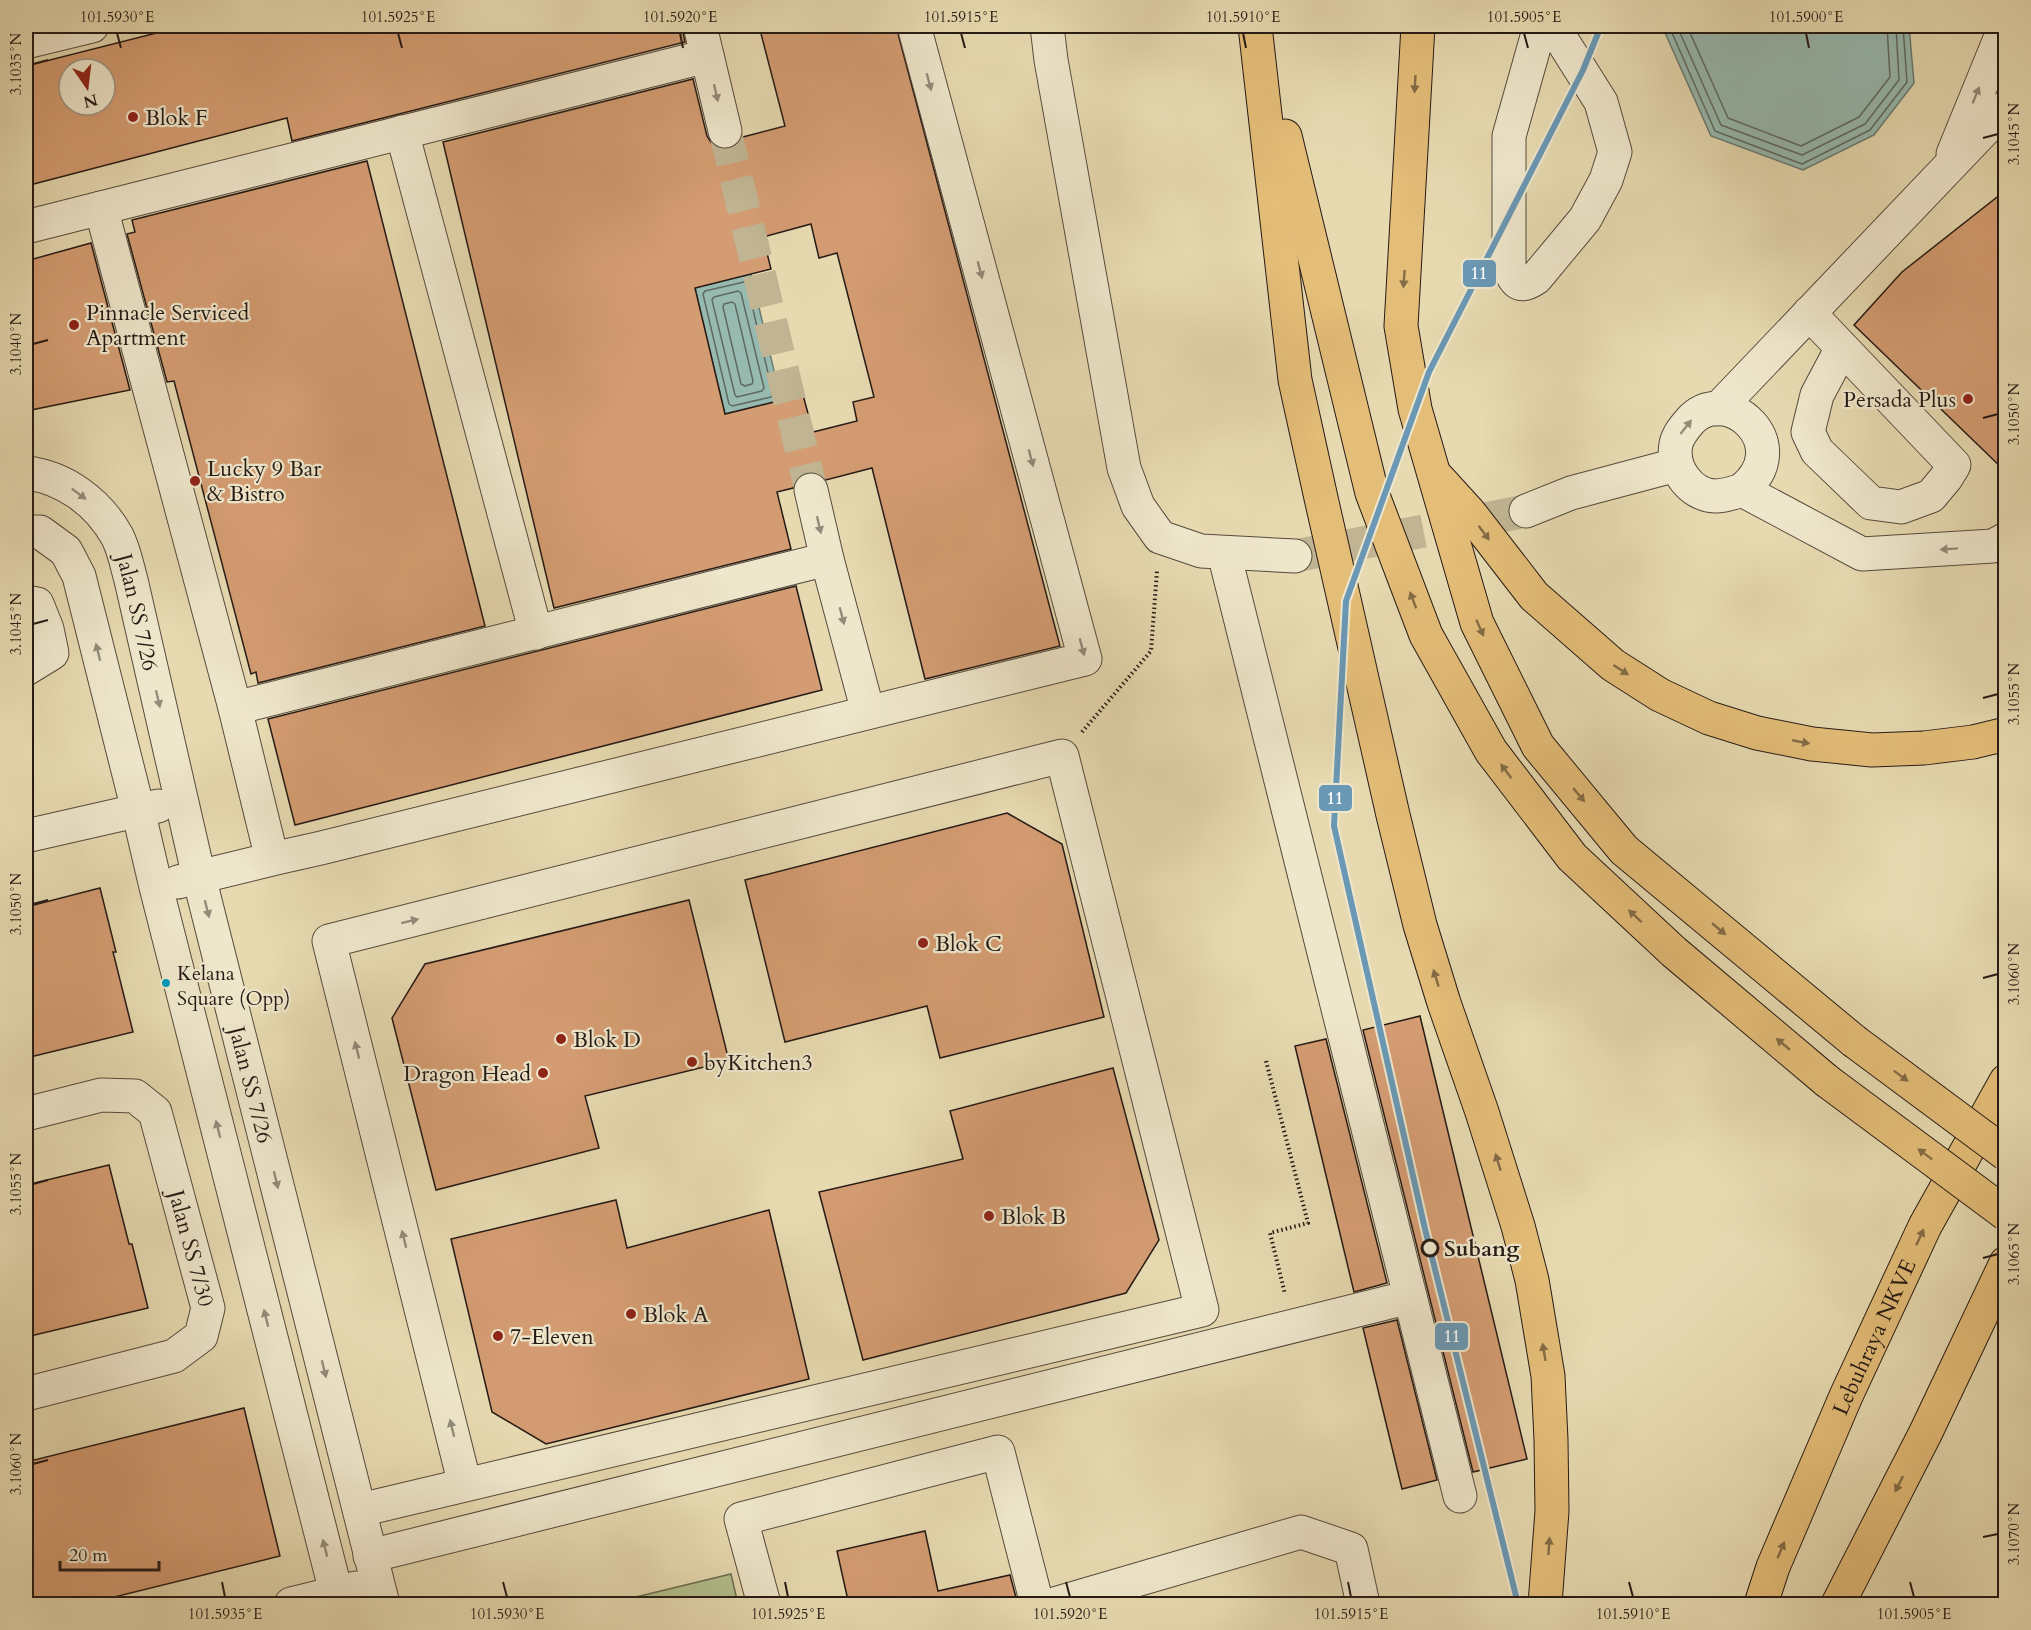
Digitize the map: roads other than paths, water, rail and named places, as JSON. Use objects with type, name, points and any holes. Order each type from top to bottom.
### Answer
[{"type":"highway","points":[[1257,26],[1372,493],[1426,636],[1491,752],[1572,857],[1674,952],[1827,1082],[2006,1214]]},
{"type":"highway","points":[[1257,26],[1295,380],[1390,803],[1420,925],[1444,1003],[1486,1123],[1532,1280],[1548,1376],[1551,1440],[1552,1511],[1545,1605]]},
{"type":"highway","points":[[1418,26],[1401,326],[1415,409],[1477,623],[1538,746],[1624,850],[1854,1041],[2006,1154]]},
{"type":"highway","points":[[1433,472],[1469,512],[1534,596],[1613,665],[1660,695],[1709,718],[1757,733],[1822,745],[1872,750],[1924,748],[1973,742],[2006,734]]},
{"type":"highway","name":"Lebuhraya NKVE","points":[[1761,1605],[1773,1567],[1846,1396],[1925,1226],[2006,1081]]},
{"type":"highway","points":[[1838,1605],[1926,1432],[2006,1263]]},
{"type":"highway","points":[[1926,1432],[2006,1307]]},
{"type":"street","points":[[26,42],[92,26]]},
{"type":"street","points":[[156,887],[1085,659],[914,26]]},
{"type":"street","points":[[1047,26],[1051,60],[1124,468],[1138,506],[1160,537],[1201,551],[1237,553],[1294,548]]},
{"type":"street","points":[[1540,26],[1509,136],[1509,269],[1515,281],[1520,284],[1528,284],[1536,278],[1585,219],[1606,180],[1615,152],[1601,102],[1553,26]]},
{"type":"street","points":[[1947,169],[2003,33]]},
{"type":"street","points":[[26,227],[402,132],[704,41],[725,131]]},
{"type":"street","points":[[1718,409],[2006,107]]},
{"type":"street","points":[[402,132],[536,633]]},
{"type":"street","points":[[101,208],[235,708],[272,859]]},
{"type":"street","points":[[1809,313],[1954,465],[1931,496],[1901,507],[1871,503],[1817,451],[1808,432],[1817,395],[1842,348]]},
{"type":"street","points":[[1707,410],[1733,411],[1748,419],[1757,431],[1762,445],[1763,459],[1758,474],[1742,490],[1727,495],[1712,496],[1694,489],[1683,478],[1676,465],[1676,445],[1681,431],[1694,417],[1707,410]]},
{"type":"street","points":[[1525,503],[1676,465]]},
{"type":"street","name":"Jalan SS 7/26","points":[[26,473],[64,483],[96,507],[118,537],[131,580],[199,877],[377,1581]]},
{"type":"street","points":[[811,490],[868,712]]},
{"type":"street","points":[[1742,490],[1862,554],[1993,546],[2006,539]]},
{"type":"street","name":"Jalan SS 7/26","points":[[26,532],[40,532],[66,551],[79,576],[337,1599]]},
{"type":"street","points":[[1237,553],[1410,1297],[1460,1496]]},
{"type":"street","points":[[235,708],[827,559]]},
{"type":"street","points":[[26,602],[37,604],[47,629],[52,653],[26,669]]},
{"type":"street","points":[[360,1510],[1202,1310],[1062,756],[329,941],[465,1485]]},
{"type":"street","points":[[26,836],[180,800]]},
{"type":"street","name":"Jalan SS 7/30","points":[[26,1114],[101,1095],[135,1096],[155,1112],[208,1308],[201,1336],[174,1356],[26,1394]]},
{"type":"street","points":[[291,1605],[337,1599],[377,1581],[1410,1297]]},
{"type":"street","points":[[764,1605],[741,1519],[998,1452],[1037,1605]]},
{"type":"street","points":[[1054,1605],[1301,1532],[1351,1549],[1363,1605]]},
{"type":"water","points":[[1662,26],[1909,26],[1914,83],[1874,135],[1803,170],[1711,136]]},
{"type":"water","points":[[751,274],[781,400],[725,414],[695,288]]},
{"type":"tunnel","points":[[725,131],[811,490]]},
{"type":"tunnel","points":[[1295,556],[1526,511]]},
{"type":"place","name":"Blok F","points":[[133,117]]},
{"type":"place","name":"Pinnacle Serviced Apartment","points":[[74,325]]},
{"type":"place","name":"Persada Plus","points":[[1968,399]]},
{"type":"place","name":"Lucky 9 Bar & Bistro","points":[[195,481]]},
{"type":"place","name":"Blok C","points":[[923,943]]},
{"type":"place","name":"Kelana Square (Opp)","points":[[166,983]]},
{"type":"place","name":"Blok D","points":[[561,1039]]},
{"type":"place","name":"byKitchen3","points":[[692,1062]]},
{"type":"place","name":"Dragon Head","points":[[543,1073]]},
{"type":"place","name":"Blok B","points":[[989,1216]]},
{"type":"place","name":"Subang","points":[[1430,1248]]},
{"type":"place","name":"Blok A","points":[[631,1314]]},
{"type":"place","name":"7-Eleven","points":[[498,1336]]}]
